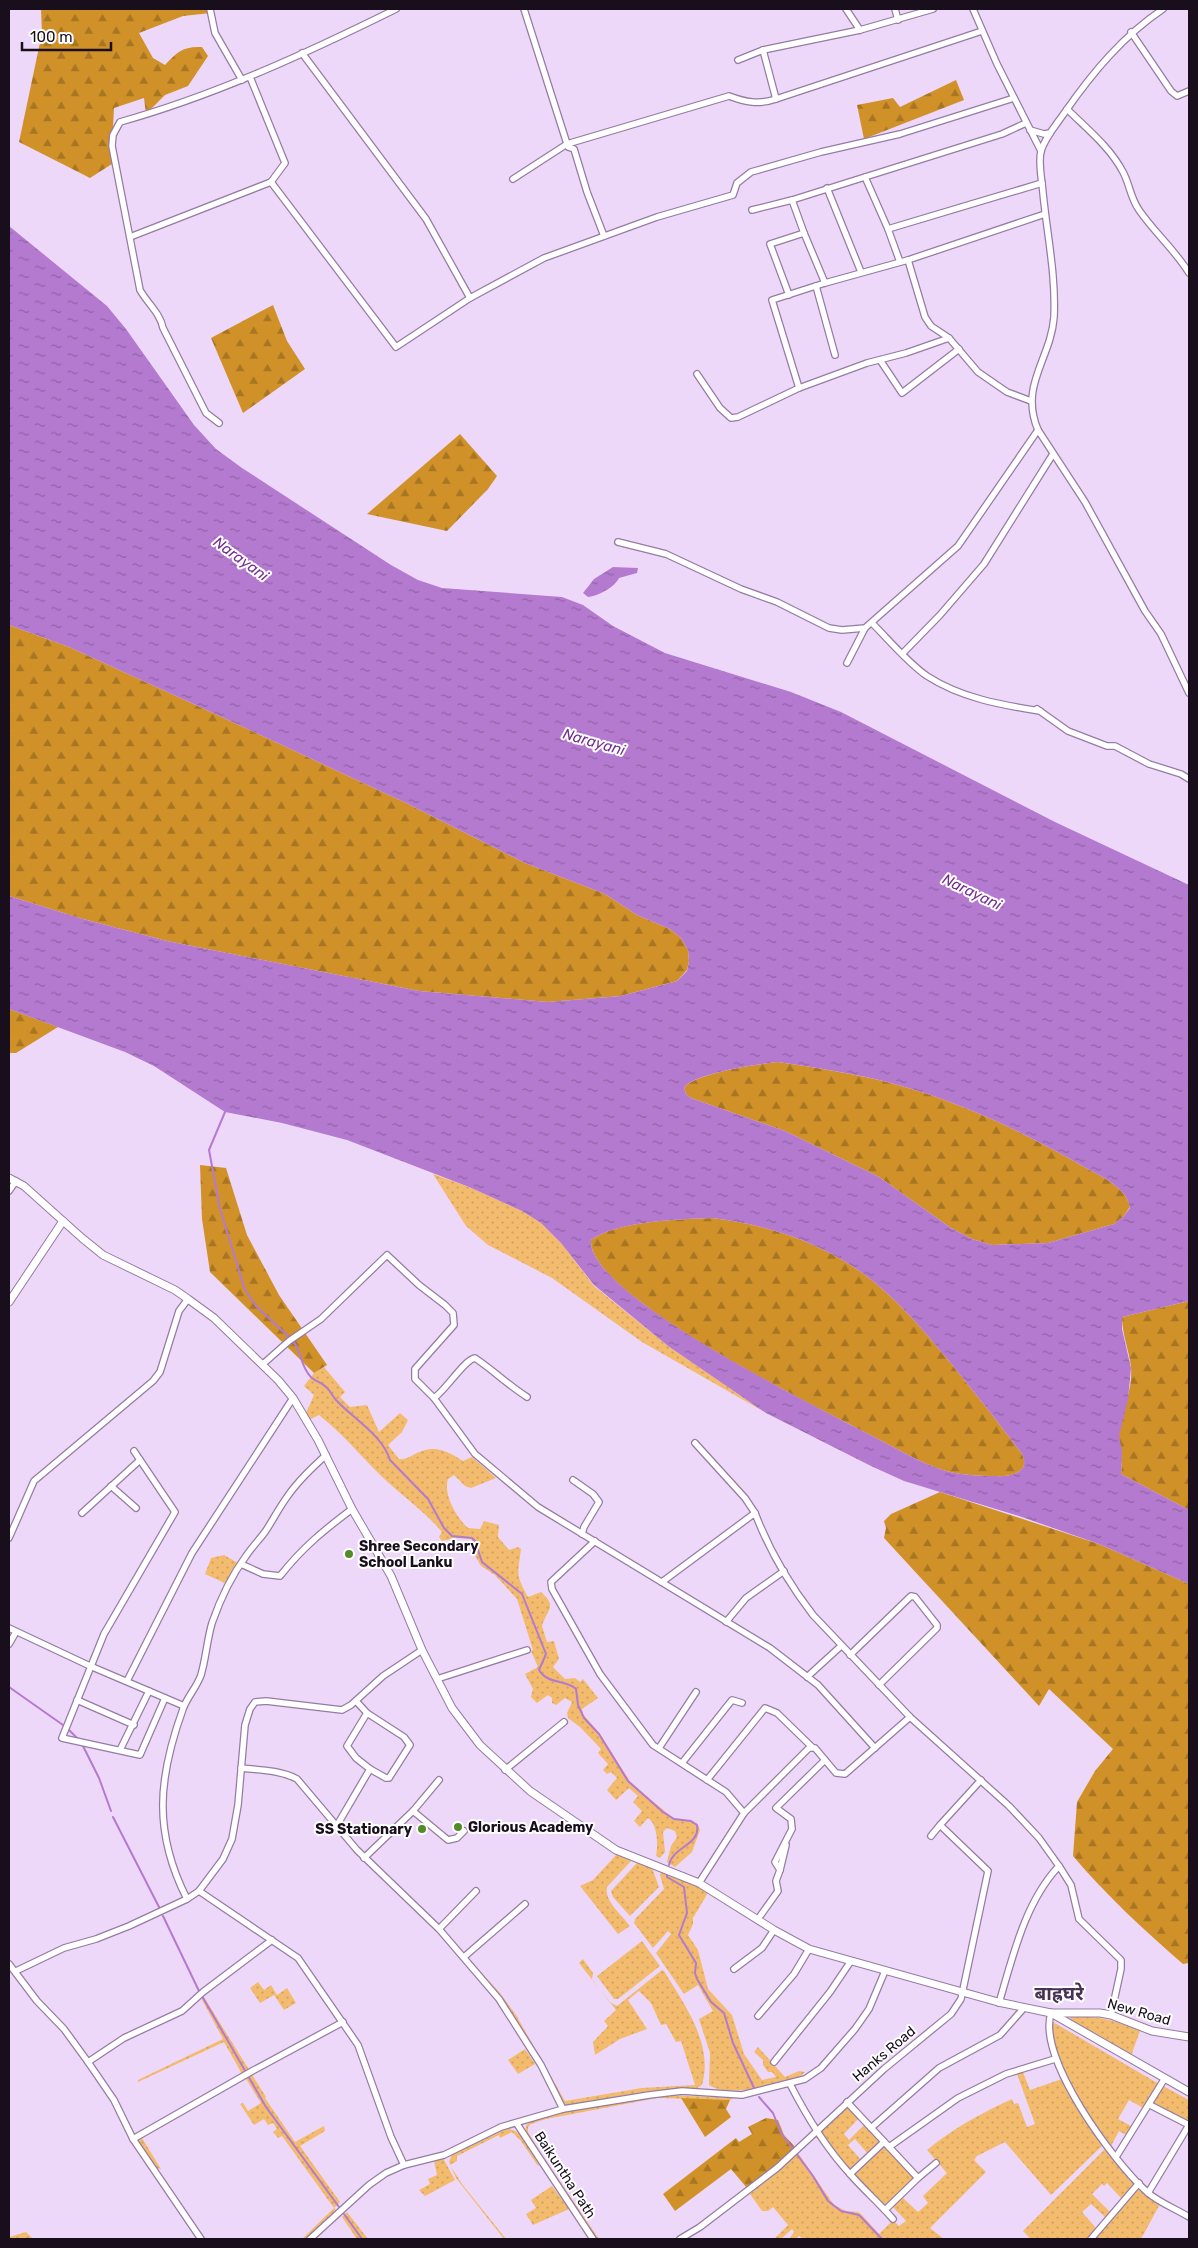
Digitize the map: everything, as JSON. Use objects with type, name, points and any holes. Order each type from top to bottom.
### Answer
[{"type":"street","points":[[210,9],[215,33],[242,80]]},
{"type":"street","points":[[220,423],[206,413],[163,328],[160,316],[148,304],[140,290],[112,146],[113,134],[120,122],[250,77],[396,9]]},
{"type":"street","points":[[524,9],[568,147],[574,149],[587,192],[604,236]]},
{"type":"street","points":[[846,9],[860,30]]},
{"type":"street","points":[[895,9],[898,20]]},
{"type":"street","points":[[738,60],[763,50],[860,30],[933,9]]},
{"type":"street","points":[[973,9],[1041,151],[1045,214],[1052,260],[1054,319],[1034,381],[1031,401],[1033,418],[1038,430],[1085,502],[1144,611],[1161,634],[1189,693]]},
{"type":"street","points":[[1150,9],[1152,17]]},
{"type":"street","points":[[1041,151],[1050,133],[1093,73],[1132,32],[1164,9]]},
{"type":"street","points":[[514,179],[567,144],[729,96],[746,102],[766,102],[982,31]]},
{"type":"street","points":[[1132,32],[1171,91],[1177,96],[1189,91]]},
{"type":"street","points":[[763,50],[776,99]]},
{"type":"street","points":[[302,52],[426,220],[470,298]]},
{"type":"street","points":[[130,237],[271,182],[285,163],[250,77]]},
{"type":"street","points":[[271,182],[396,347],[470,298],[544,258],[657,217],[733,195],[737,183],[751,172],[821,152],[900,134],[1014,98]]},
{"type":"street","points":[[1067,109],[1112,154],[1124,173],[1131,199],[1150,226],[1182,262],[1189,273]]},
{"type":"street","points":[[752,210],[865,178],[1002,134],[1026,123]]},
{"type":"street","points":[[1030,130],[1044,134],[1050,133]]},
{"type":"street","points":[[865,178],[888,229],[900,262]]},
{"type":"street","points":[[888,229],[1042,183]]},
{"type":"street","points":[[827,188],[861,272]]},
{"type":"street","points":[[792,200],[825,283]]},
{"type":"street","points":[[799,388],[772,300],[861,272],[908,260],[1045,214]]},
{"type":"street","points":[[789,295],[770,244],[804,233]]},
{"type":"street","points":[[908,260],[925,317],[931,326],[949,338],[971,364],[988,380],[1007,392],[1031,401]]},
{"type":"street","points":[[816,286],[835,355]]},
{"type":"street","points":[[698,374],[720,408],[731,418],[799,388],[949,338]]},
{"type":"street","points":[[880,360],[902,393],[959,349]]},
{"type":"street","points":[[847,663],[866,628],[958,546],[1038,430]]},
{"type":"street","points":[[903,653],[940,615],[984,564],[1053,454]]},
{"type":"street","points":[[618,542],[666,554],[741,589],[777,602],[829,628],[842,630],[866,628]]},
{"type":"street","points":[[872,623],[926,676],[944,685],[990,703],[1038,709],[1068,731],[1107,746],[1115,746],[1149,764],[1181,774],[1189,780]]},
{"type":"street","points":[[9,1191],[12,1179],[103,1255],[188,1298],[214,1318],[264,1364],[293,1398],[326,1456],[352,1509],[391,1576],[422,1650],[437,1679],[469,1731],[505,1770],[530,1791],[616,1850],[700,1883],[774,1930],[809,1948],[963,1993],[1023,2009],[1051,2013],[1189,2092]]},
{"type":"street","points":[[9,1302],[63,1221]]},
{"type":"street","points":[[264,1364],[289,1341],[321,1319],[387,1255],[445,1305],[455,1319],[454,1325],[415,1369],[416,1379],[434,1398],[475,1454],[538,1507],[770,1648],[818,1685],[875,1748]]},
{"type":"street","points":[[9,1538],[34,1481],[160,1372],[179,1311],[188,1298]]},
{"type":"street","points":[[434,1398],[444,1390],[467,1362],[475,1358],[496,1372],[510,1387],[527,1397]]},
{"type":"street","points":[[127,1681],[192,1552],[293,1398]]},
{"type":"street","points":[[695,1443],[744,1498],[754,1513],[766,1541],[800,1599],[841,1646],[910,1717],[981,1780],[1039,1838],[1071,1885],[1079,1919],[1121,1960],[1121,1969],[1111,2015]]},
{"type":"street","points":[[134,1451],[175,1512],[104,1634],[62,1738],[140,1755],[165,1698]]},
{"type":"street","points":[[187,1899],[168,1848],[162,1806],[166,1766],[184,1706],[200,1677],[212,1623],[240,1564],[268,1527],[288,1495],[305,1474],[326,1456]]},
{"type":"street","points":[[82,1513],[140,1460]]},
{"type":"street","points":[[573,1480],[593,1494],[599,1502],[584,1526],[582,1534]]},
{"type":"street","points":[[111,1486],[136,1508]]},
{"type":"street","points":[[240,1564],[263,1574],[280,1576],[299,1552],[315,1537],[352,1509]]},
{"type":"street","points":[[662,1582],[754,1513]]},
{"type":"street","points":[[595,1541],[550,1585],[600,1674],[653,1744],[726,1792],[744,1813]]},
{"type":"street","points":[[726,1622],[746,1598],[784,1571]]},
{"type":"street","points":[[850,1655],[912,1596],[915,1597],[937,1625],[937,1628],[879,1685]]},
{"type":"street","points":[[9,1628],[90,1666],[184,1706]]},
{"type":"street","points":[[9,1644],[16,1632]]},
{"type":"street","points":[[808,1677],[841,1646]]},
{"type":"street","points":[[16,1971],[64,1948],[106,1936],[187,1899],[199,1891],[223,1859],[232,1839],[245,1725],[250,1709],[255,1702],[266,1701],[337,1710],[347,1708],[383,1676],[422,1650]]},
{"type":"street","points":[[437,1679],[527,1650]]},
{"type":"street","points":[[120,1750],[134,1725],[149,1691]]},
{"type":"street","points":[[659,1748],[696,1692]]},
{"type":"street","points":[[76,1700],[134,1725]]},
{"type":"street","points":[[682,1764],[732,1700],[742,1703]]},
{"type":"street","points":[[356,1701],[367,1713],[404,1738],[410,1745],[389,1778],[370,1769],[356,1758],[347,1746],[367,1713]]},
{"type":"street","points":[[707,1780],[765,1708],[777,1713],[826,1760],[836,1773],[845,1774],[910,1717]]},
{"type":"street","points":[[505,1770],[564,1722]]},
{"type":"street","points":[[700,1883],[744,1813],[805,1751],[812,1747]]},
{"type":"street","points":[[758,1919],[778,1891],[776,1881],[780,1870],[775,1862],[792,1829],[791,1819],[776,1808],[826,1760]]},
{"type":"street","points":[[241,1768],[276,1772],[289,1775],[297,1780],[364,1858],[439,1929],[499,1999],[544,2071],[563,2110]]},
{"type":"street","points":[[336,1827],[370,1769]]},
{"type":"street","points":[[364,1858],[413,1811],[440,1780]]},
{"type":"street","points":[[931,1836],[981,1780]]},
{"type":"street","points":[[413,1811],[448,1840],[457,1838],[464,1831]]},
{"type":"street","name":"Hanks Road","points":[[680,2239],[700,2227],[795,2152],[884,2069],[951,2014],[963,1993],[988,1871],[940,1825]]},
{"type":"street","points":[[999,2002],[1019,1936],[1044,1883],[1059,1866]]},
{"type":"street","points":[[439,1929],[476,1890]]},
{"type":"street","points":[[199,1891],[298,1958],[361,2051],[391,2137],[404,2165]]},
{"type":"street","points":[[464,1957],[525,1904]]},
{"type":"street","points":[[734,1969],[762,1948],[774,1930]]},
{"type":"street","points":[[88,2062],[124,2038],[182,2011],[203,1992],[272,1940]]},
{"type":"street","points":[[758,2016],[794,1974],[809,1948]]},
{"type":"street","points":[[774,2062],[830,1992],[851,1961]]},
{"type":"street","points":[[9,1964],[37,2000],[64,2029],[88,2062],[114,2100],[133,2139],[201,2239]]},
{"type":"street","points":[[310,2239],[378,2178],[404,2165],[444,2155],[501,2128],[563,2110],[649,2095],[682,2091],[742,2095],[805,2079],[820,2069],[855,2030],[869,2009],[885,1971]]},
{"type":"street","points":[[871,2128],[940,2068],[1000,2035],[1023,2009]]},
{"type":"street","name":"New Road","points":[[1051,2013],[1077,2012],[1111,2015],[1152,2031],[1189,2037]]},
{"type":"street","points":[[1051,2013],[1048,2023],[1055,2059],[1070,2092],[1116,2157],[1148,2194],[1189,2217]]},
{"type":"street","points":[[133,2139],[343,2022]]},
{"type":"street","points":[[889,2147],[958,2098],[1006,2074],[1055,2059]]},
{"type":"street","points":[[1116,2157],[1165,2078]]},
{"type":"street","points":[[790,2084],[816,2132],[850,2174],[893,2219]]},
{"type":"street","points":[[847,2102],[918,2178]]},
{"type":"street","points":[[1148,2194],[1189,2126],[1150,2105]]},
{"type":"street","name":"Baikuntha Path","points":[[517,2124],[593,2239]]},
{"type":"street","points":[[850,2174],[884,2142]]},
{"type":"street","points":[[885,2210],[936,2163]]},
{"type":"street","points":[[1091,2239],[1138,2183]]},
{"type":"shaded area","points":[[433,1174],[469,1187],[522,1211],[541,1223],[561,1243],[594,1286],[668,1346],[766,1413],[642,1342],[552,1278],[488,1245],[466,1226]]},
{"type":"shaded area","points":[[324,1367],[345,1392],[340,1397],[350,1407],[367,1405],[379,1432],[400,1413],[408,1420],[402,1432],[388,1445],[399,1459],[424,1450],[442,1450],[463,1461],[472,1457],[496,1478],[471,1488],[465,1486],[454,1475],[448,1479],[447,1485],[447,1492],[452,1506],[468,1528],[480,1529],[484,1521],[499,1525],[498,1537],[509,1550],[518,1547],[521,1549],[518,1574],[528,1597],[541,1592],[549,1601],[550,1608],[542,1626],[547,1642],[554,1641],[559,1659],[553,1667],[565,1679],[575,1678],[580,1682],[583,1679],[598,1698],[582,1709],[583,1714],[600,1734],[631,1783],[673,1818],[697,1823],[700,1830],[692,1852],[675,1867],[667,1862],[671,1846],[677,1837],[675,1831],[667,1828],[663,1832],[665,1852],[660,1858],[656,1856],[657,1847],[654,1825],[648,1818],[640,1827],[634,1821],[642,1811],[633,1802],[638,1796],[629,1788],[616,1800],[607,1790],[617,1778],[611,1772],[607,1774],[603,1770],[608,1764],[598,1753],[601,1749],[580,1727],[568,1718],[567,1713],[572,1702],[565,1698],[556,1705],[552,1703],[552,1698],[548,1695],[537,1703],[531,1697],[533,1689],[525,1674],[538,1667],[531,1651],[533,1650],[517,1599],[495,1575],[481,1566],[474,1554],[474,1544],[471,1539],[455,1538],[442,1541],[439,1537],[442,1532],[436,1525],[382,1477],[329,1423],[319,1415],[309,1420],[306,1413],[314,1395],[304,1386],[314,1373]]},
{"type":"shaded area","points":[[224,1555],[238,1563],[227,1584],[205,1574],[211,1558]]},
{"type":"shaded area","points":[[617,1854],[631,1861],[607,1887],[611,1903],[630,1926],[618,1934],[580,1886],[593,1880]]},
{"type":"shaded area","points":[[637,1863],[652,1868],[659,1887],[630,1916],[613,1897],[611,1891]]},
{"type":"shaded area","points":[[661,1870],[709,1891],[693,1918],[693,1924],[688,1935],[698,1950],[708,1989],[732,2015],[744,2054],[762,2080],[776,2077],[772,2072],[768,2072],[763,2065],[763,2060],[754,2052],[758,2047],[785,2077],[799,2071],[805,2072],[802,2075],[783,2083],[756,2089],[728,2090],[717,2089],[709,2085],[710,2053],[699,2019],[713,2011],[698,1985],[684,1994],[656,1953],[671,1934],[668,1931],[653,1948],[634,1923],[635,1919],[664,1889],[660,1875]]},
{"type":"shaded area","points":[[449,1937],[500,1993],[516,2015],[565,2101],[642,2088],[695,2085],[681,2041],[676,2042],[666,2024],[661,2025],[651,2003],[639,1991],[628,2000],[647,2029],[620,2039],[595,2055],[593,2042],[608,2026],[604,2021],[616,2010],[600,1990],[611,2003],[617,2006],[662,1970],[688,2011],[701,2040],[705,2070],[702,2085],[697,2088],[648,2091],[565,2106],[514,2016]]},
{"type":"shaded area","points":[[642,1941],[660,1966],[618,1999],[614,1999],[597,1976]]},
{"type":"shaded area","points":[[583,1959],[593,1973],[592,1980],[579,1963]]},
{"type":"shaded area","points":[[258,1982],[264,1990],[271,1985],[277,1995],[287,1988],[296,2003],[284,2010],[274,1995],[260,2003],[250,1988]]},
{"type":"shaded area","points":[[202,1994],[265,2098],[295,2142],[324,2126],[325,2131],[300,2146],[340,2202],[334,2208],[282,2136],[278,2138],[273,2132],[277,2129],[273,2123],[268,2125],[264,2119],[254,2125],[240,2104],[243,2103],[248,2111],[261,2103],[245,2077],[142,2138],[161,2169],[155,2168],[134,2136],[242,2074],[224,2042],[138,2082],[138,2080],[223,2039],[200,1996]]},
{"type":"shaded area","points":[[1071,2016],[1106,2019],[1140,2031],[1131,2056],[1070,2020]]},
{"type":"shaded area","points":[[1053,2022],[1159,2084],[1145,2109],[1129,2100],[1118,2119],[1133,2127],[1128,2136],[1119,2131],[1111,2146],[1075,2095],[1055,2051],[1051,2023]]},
{"type":"shaded area","points":[[525,2049],[535,2064],[518,2074],[508,2060]]},
{"type":"shaded area","points":[[1023,2072],[1030,2090],[1062,2079],[1103,2145],[1051,2195],[1005,2142],[977,2156],[974,2160],[986,2172],[930,2228],[944,2239],[804,2239],[799,2236],[795,2239],[789,2239],[794,2232],[792,2229],[781,2239],[774,2239],[788,2225],[773,2207],[768,2211],[762,2211],[750,2194],[798,2153],[834,2205],[846,2211],[858,2212],[879,2234],[893,2220],[899,2226],[906,2221],[892,2206],[902,2197],[918,2212],[928,2203],[923,2196],[947,2173],[927,2150],[937,2142],[968,2122],[1012,2099],[1014,2104],[1018,2103],[1027,2127],[1035,2124],[1017,2074]]},
{"type":"shaded area","points":[[1163,2086],[1189,2100],[1189,2124],[1153,2104]]},
{"type":"shaded area","points":[[668,2095],[734,2098],[730,2100],[657,2098],[546,2119],[531,2124],[528,2127],[528,2132],[540,2152],[599,2239],[597,2239],[531,2142],[526,2133],[526,2126],[533,2121],[569,2111]]},
{"type":"shaded area","points":[[847,2107],[859,2118],[844,2134],[849,2140],[865,2124],[881,2142],[868,2154],[855,2139],[848,2145],[862,2161],[850,2171],[845,2170],[815,2136]]},
{"type":"shaded area","points":[[506,2129],[517,2132],[522,2137],[539,2165],[512,2132],[500,2138],[499,2135],[457,2156],[457,2161],[450,2165],[449,2162],[452,2155]]},
{"type":"shaded area","points":[[883,2145],[916,2178],[884,2206],[852,2174]]},
{"type":"shaded area","points":[[1106,2148],[1134,2183],[1133,2186],[1122,2199],[1107,2183],[1104,2186],[1102,2184],[1092,2194],[1110,2212],[1105,2217],[1091,2204],[1082,2212],[1096,2228],[1087,2239],[1031,2239],[1023,2231]]},
{"type":"shaded area","points":[[443,2158],[455,2180],[425,2196],[419,2190],[430,2184],[428,2179],[437,2175],[434,2161]]},
{"type":"shaded area","points":[[451,2167],[462,2184],[506,2239],[504,2239],[456,2178]]},
{"type":"shaded area","points":[[552,2186],[569,2209],[533,2225],[526,2214],[536,2208],[531,2200]]},
{"type":"shaded area","points":[[1137,2188],[1160,2204],[1141,2239],[1093,2239]]},
{"type":"shaded area","points":[[334,2208],[336,2210],[305,2239],[302,2239]]},
{"type":"shaded area","points":[[347,2212],[368,2239],[357,2239],[342,2217]]},
{"type":"shaded area","points":[[26,2232],[32,2238],[9,2239],[9,2237]]},
{"type":"green space","points":[[41,9],[210,9],[211,13],[183,16],[139,33],[153,58],[165,65],[177,53],[185,49],[202,47],[208,56],[188,86],[165,95],[146,114],[144,98],[114,108],[112,146],[115,162],[90,178],[19,142],[42,33]]},
{"type":"green space","points":[[956,80],[964,100],[864,139],[857,105],[893,98],[900,107]]},
{"type":"green space","points":[[273,305],[287,341],[305,369],[243,413],[211,338]]},
{"type":"green space","points":[[460,434],[497,476],[488,489],[447,531],[367,514]]},
{"type":"green space","points":[[9,625],[69,647],[211,712],[406,803],[525,863],[605,894],[637,915],[670,929],[681,938],[688,950],[689,961],[687,970],[677,981],[621,996],[548,1002],[419,991],[167,941],[83,919],[9,896]]},
{"type":"green space","points":[[9,1009],[58,1027],[16,1053],[9,1053]]},
{"type":"green space","points":[[778,1062],[883,1081],[923,1092],[971,1110],[1041,1143],[1102,1177],[1123,1192],[1130,1207],[1123,1217],[1114,1224],[1048,1243],[992,1245],[972,1239],[951,1228],[879,1177],[785,1131],[691,1098],[686,1094],[684,1088],[700,1078],[713,1074],[742,1067]]},
{"type":"green space","points":[[200,1165],[226,1168],[247,1235],[279,1295],[327,1365],[314,1373],[210,1272],[202,1219]]},
{"type":"green space","points":[[712,1218],[771,1230],[809,1243],[844,1261],[874,1282],[919,1325],[995,1419],[1022,1454],[1024,1466],[1021,1470],[1013,1474],[1001,1476],[970,1475],[936,1468],[762,1378],[666,1320],[627,1291],[600,1263],[591,1240],[602,1234],[632,1225],[666,1220]]},
{"type":"green space","points":[[1189,1301],[1189,1510],[1121,1474],[1119,1440],[1120,1426],[1129,1393],[1131,1376],[1122,1317]]},
{"type":"green space","points":[[940,1492],[1099,1544],[1189,1584],[1189,1963],[1183,1964],[1140,1925],[1099,1885],[1073,1856],[1077,1802],[1095,1771],[1113,1749],[1049,1689],[1039,1706],[884,1538],[886,1528],[884,1521],[891,1514]]},
{"type":"green space","points":[[681,2098],[730,2100],[726,2109],[731,2117],[705,2137]]},
{"type":"green space","points":[[766,2118],[778,2120],[784,2135],[796,2148],[747,2188],[731,2169],[675,2211],[663,2194],[736,2138],[739,2142],[752,2134],[748,2127]]},
{"type":"water","name":"Narayani","points":[[9,226],[107,306],[126,329],[194,425],[216,449],[391,565],[418,580],[442,588],[562,597],[583,605],[613,626],[665,653],[791,692],[841,712],[1055,822],[1189,885],[1189,1301],[1122,1317],[1122,1329],[1131,1368],[1128,1399],[1119,1436],[1122,1451],[1121,1474],[1189,1510],[1189,1584],[1099,1544],[1019,1516],[904,1481],[766,1413],[668,1346],[594,1285],[561,1243],[541,1223],[522,1211],[469,1187],[347,1140],[282,1123],[225,1112],[154,1066],[125,1052],[9,1009],[9,896],[83,919],[167,941],[419,991],[548,1002],[621,996],[677,981],[687,971],[689,961],[688,950],[681,938],[670,929],[637,915],[605,894],[525,863],[406,803],[211,712],[69,647],[9,625]],"holes":[[[778,1062],[883,1081],[923,1092],[971,1110],[1041,1143],[1108,1180],[1123,1192],[1130,1208],[1114,1224],[1048,1243],[992,1245],[972,1239],[951,1228],[879,1177],[785,1131],[691,1098],[686,1094],[684,1088],[700,1078],[713,1074],[742,1067]],[[712,1218],[771,1230],[809,1243],[844,1261],[874,1282],[919,1325],[995,1419],[1022,1454],[1024,1466],[1021,1470],[1013,1474],[1001,1476],[970,1475],[946,1471],[909,1456],[762,1378],[666,1320],[626,1290],[600,1263],[591,1240],[602,1234],[632,1225],[667,1220]]]},
{"type":"water","points":[[613,567],[638,568],[637,573],[619,578],[614,585],[601,593],[588,597],[583,593],[594,579]]},
{"type":"waterway","points":[[225,1112],[209,1150],[220,1209],[245,1290],[256,1306],[290,1338]]},
{"type":"waterway","points":[[293,1341],[310,1376],[326,1387],[336,1400],[375,1436],[390,1460],[428,1499],[444,1528],[452,1536],[472,1538],[475,1541],[482,1562],[522,1594],[546,1654],[539,1670],[547,1678],[576,1689],[578,1705],[584,1718],[599,1734],[628,1781],[663,1812],[674,1819],[691,1821],[697,1825],[695,1837],[676,1854],[669,1865]]},
{"type":"waterway","points":[[9,1687],[63,1725]]},
{"type":"waterway","points":[[68,1729],[77,1738]]},
{"type":"waterway","points":[[82,1744],[99,1778],[111,1811]]},
{"type":"waterway","points":[[113,1817],[160,1909]]},
{"type":"waterway","points":[[667,1873],[667,1877],[684,1887],[687,1913],[679,1935],[696,1963],[695,1973],[697,1979],[711,2002],[724,2013],[733,2043],[754,2088]]},
{"type":"waterway","points":[[163,1916],[199,1991]]},
{"type":"waterway","points":[[202,1996],[266,2107],[339,2207]]},
{"type":"waterway","points":[[759,2097],[773,2113],[781,2133],[813,2176],[828,2201],[841,2211],[859,2215],[882,2239]]},
{"type":"waterway","points":[[344,2214],[362,2239]]},
{"type":"place","name":"Shree Secondary School Lanku","points":[[349,1554]]},
{"type":"place","name":"Glorious Academy","points":[[458,1827]]},
{"type":"place","name":"SS Stationary","points":[[422,1829]]},
{"type":"district","name":"बाह्रघरे","points":[[1059,1993]]}]
